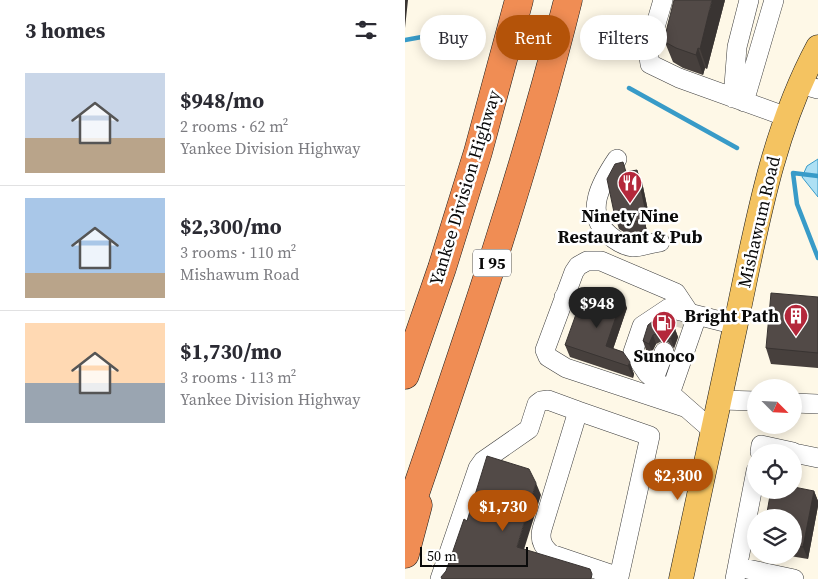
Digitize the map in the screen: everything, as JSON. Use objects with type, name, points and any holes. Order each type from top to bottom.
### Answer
[{"type":"highway","name":"Yankee Division Highway","points":[[405,375],[478,152],[519,0]]},
{"type":"highway","name":"I 95","points":[[405,523],[504,226],[535,124],[568,0]]},
{"type":"highway","points":[[405,554],[448,398]]},
{"type":"main road","name":"Mishawum Road","points":[[681,579],[772,164],[787,117],[809,86],[818,47]]},
{"type":"lane","points":[[663,0],[648,51],[650,64],[679,78],[787,117]]},
{"type":"lane","points":[[739,100],[737,47],[749,0]]},
{"type":"lane","points":[[739,100],[774,0]]},
{"type":"lane","points":[[617,159],[601,187],[597,210],[599,223],[608,234],[627,246],[660,242]]},
{"type":"lane","points":[[687,408],[566,368],[548,357],[545,350],[574,272],[578,266],[587,261],[598,260],[676,293],[694,315]]},
{"type":"lane","points":[[564,297],[597,308]]},
{"type":"lane","points":[[713,431],[647,373],[633,352],[642,326],[669,308],[735,326]]},
{"type":"lane","points":[[670,394],[694,315]]},
{"type":"lane","points":[[654,379],[663,352]]},
{"type":"lane","points":[[440,579],[480,464],[529,429],[537,406],[541,401],[548,400],[650,436],[622,578],[551,554],[541,541],[541,529],[578,411]]},
{"type":"lane","points":[[719,400],[747,401]]},
{"type":"lane","points":[[803,403],[818,404]]},
{"type":"lane","points":[[802,455],[818,458]]},
{"type":"lane","points":[[751,499],[737,573],[794,579]]},
{"type":"water","points":[[818,159],[818,197],[802,177],[807,166]]},
{"type":"building","points":[[674,0],[712,0],[700,49],[698,48],[696,55],[667,43],[667,28]]},
{"type":"building","name":"Ninety Nine Restaurant & Pub","points":[[623,162],[626,172],[637,170],[645,208],[640,209],[643,220],[628,223],[624,222],[624,219],[620,220],[615,217],[607,179],[615,164]]},
{"type":"building","points":[[601,289],[623,296],[606,346],[623,352],[630,362],[628,366],[565,345],[580,303],[594,307],[600,305],[604,294]]},
{"type":"building","name":"Bright Path","points":[[771,293],[818,297],[818,353],[766,348]]},
{"type":"building","points":[[653,321],[675,329],[671,339],[665,333],[659,333],[653,335],[649,344],[643,341],[648,325]]},
{"type":"building","points":[[487,456],[529,469],[536,483],[517,547],[590,569],[591,579],[442,579],[441,577],[446,571],[464,519],[467,521]]},
{"type":"building","points":[[802,489],[814,491],[803,547],[802,509],[768,509],[769,499],[802,499]]},
{"type":"waterway","points":[[405,40],[420,37]]},
{"type":"waterway","points":[[629,88],[737,148]]},
{"type":"waterway","points":[[818,176],[793,173],[797,204],[818,258]]},
{"type":"tunnel","points":[[664,352],[678,311]]},
{"type":"place","name":"Ninety Nine Restaurant & Pub","points":[[630,204]]},
{"type":"place","name":"Bright Path","points":[[796,337]]},
{"type":"place","name":"Sunoco","points":[[664,344]]}]
